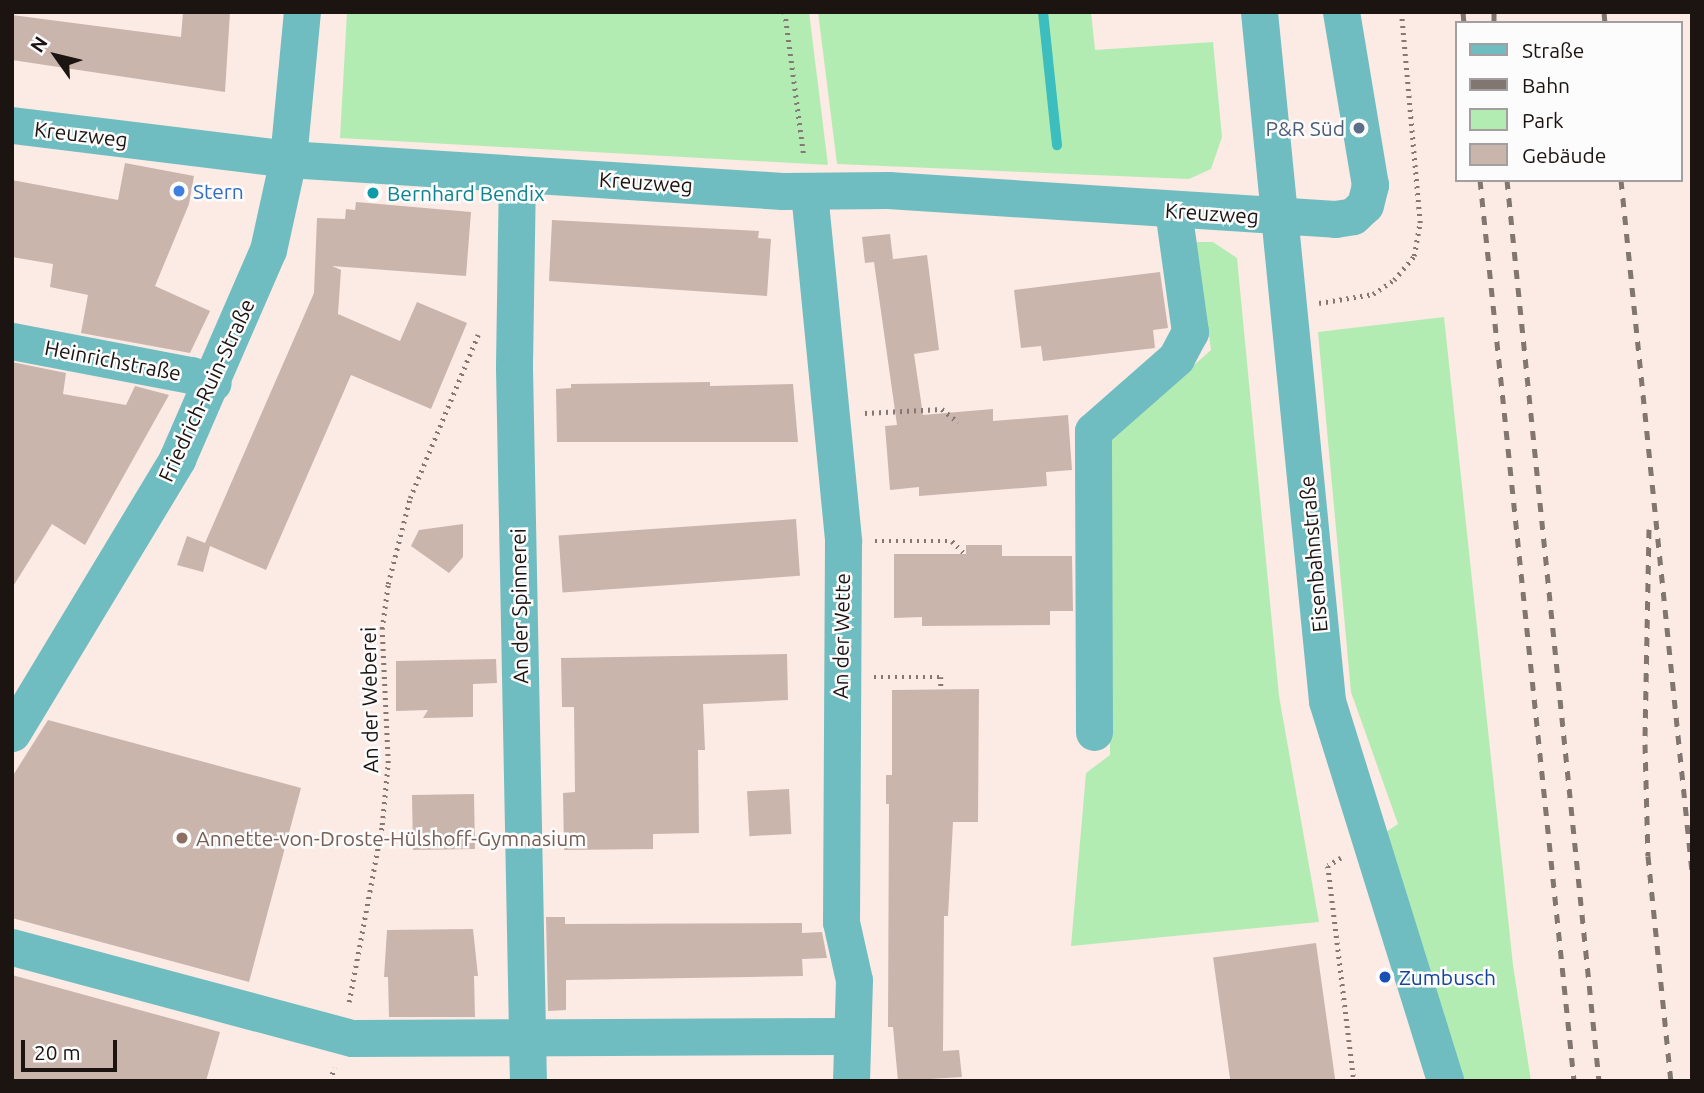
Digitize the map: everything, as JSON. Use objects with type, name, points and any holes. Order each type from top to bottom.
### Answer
[{"type":"street","name":"Friedrich-Ruin-Straße","points":[[12,733],[145,518],[213,383],[268,250],[288,159],[302,12]]},
{"type":"street","name":"Eisenbahnstraße","points":[[1259,12],[1327,701],[1439,1079]]},
{"type":"street","name":"Kreuzweg","points":[[12,125],[288,159],[809,191],[888,190],[1281,217],[1344,218],[1353,216],[1365,205],[1370,185],[1341,12]]},
{"type":"street","name":"An der Spinnerei","points":[[517,174],[514,314],[528,1081]]},
{"type":"street","name":"An der Wette","points":[[809,191],[842,541],[839,677],[841,922],[854,980],[851,1081]]},
{"type":"street","points":[[1094,732],[1093,431],[1176,358],[1191,332],[1173,210]]},
{"type":"street","name":"Heinrichstraße","points":[[12,341],[191,375],[213,383]]},
{"type":"street","points":[[12,947],[341,1037],[852,1035]]},
{"type":"path","points":[[785,12],[809,191]]},
{"type":"path","name":"An der Weberei","points":[[330,1081],[382,825],[388,763],[382,629],[398,535],[485,320],[514,314]]},
{"type":"path","points":[[831,414],[942,410],[958,422]]},
{"type":"path","points":[[842,541],[952,541],[966,555]]},
{"type":"path","points":[[839,677],[941,677],[941,686]]},
{"type":"path","points":[[1345,856],[1328,866],[1354,1081]]},
{"type":"green space","points":[[347,12],[809,12],[828,165],[340,138]]},
{"type":"green space","points":[[818,12],[1091,12],[1095,50],[1213,42],[1222,137],[1211,169],[1189,179],[837,164]]},
{"type":"green space","points":[[1196,242],[1213,242],[1237,258],[1279,696],[1319,922],[1071,946],[1086,773],[1110,755],[1110,440],[1211,350]]},
{"type":"green space","points":[[1444,317],[1513,965],[1531,1081],[1445,1081],[1372,841],[1398,824],[1351,692],[1318,332]]},
{"type":"building","points":[[183,12],[230,12],[225,92],[12,60],[12,15],[181,37]]},
{"type":"building","points":[[125,163],[194,176],[189,204],[155,286],[210,311],[190,353],[81,333],[88,295],[50,287],[53,264],[12,257],[12,180],[118,200]]},
{"type":"building","points":[[356,202],[471,212],[466,276],[332,266],[341,270],[338,314],[400,341],[417,302],[467,323],[431,409],[351,375],[266,570],[210,546],[203,572],[177,565],[187,536],[205,543],[314,293],[317,218],[345,219],[346,209],[355,210]]},
{"type":"building","points":[[552,220],[759,231],[758,238],[771,239],[767,296],[549,281]]},
{"type":"building","points":[[890,234],[893,259],[886,260],[927,255],[939,350],[914,354],[923,415],[993,409],[993,421],[1068,415],[1072,470],[1046,472],[1047,486],[919,496],[919,487],[890,490],[885,426],[897,425],[874,262],[865,263],[862,237]]},
{"type":"building","points":[[1160,272],[1168,328],[1153,330],[1155,348],[1043,361],[1041,346],[1021,348],[1014,290]]},
{"type":"building","points":[[12,362],[66,373],[63,394],[126,405],[135,386],[169,395],[85,545],[52,524],[12,588]]},
{"type":"building","points":[[710,382],[710,386],[793,384],[798,442],[557,442],[556,389],[571,388],[571,384]]},
{"type":"building","points":[[796,519],[800,576],[563,592],[559,536]]},
{"type":"building","points":[[463,524],[463,557],[449,573],[411,546],[419,530]]},
{"type":"building","points":[[966,545],[1002,545],[1002,556],[1072,556],[1073,611],[1050,611],[1050,625],[922,626],[922,617],[894,618],[894,554],[966,554]]},
{"type":"building","points":[[787,654],[788,700],[703,704],[705,750],[698,750],[699,833],[653,834],[653,849],[564,850],[563,793],[575,792],[574,707],[562,707],[561,658]]},
{"type":"building","points":[[496,659],[497,683],[473,684],[473,717],[423,718],[428,710],[396,711],[396,661]]},
{"type":"building","points":[[979,689],[978,822],[953,822],[948,916],[944,916],[943,1051],[959,1050],[962,1077],[898,1081],[893,1027],[888,1027],[889,804],[886,804],[886,775],[892,775],[892,690]]},
{"type":"building","name":"Annette-von-Droste-Hülshoff-Gymnasium","points":[[48,720],[301,788],[249,982],[12,918],[12,777]]},
{"type":"building","points":[[789,789],[791,834],[749,836],[747,791]]},
{"type":"building","points":[[474,794],[475,849],[413,850],[412,795]]},
{"type":"building","points":[[546,917],[565,917],[565,924],[802,923],[802,933],[822,932],[827,958],[802,959],[803,976],[566,980],[566,1010],[548,1011]]},
{"type":"building","points":[[473,929],[478,976],[474,976],[475,1017],[389,1017],[388,977],[384,977],[387,930]]},
{"type":"building","points":[[1316,943],[1335,1081],[1230,1081],[1213,957]]},
{"type":"building","points":[[12,975],[220,1032],[206,1081],[12,1081]]},
{"type":"waterway","points":[[1043,12],[1057,145]]},
{"type":"railway","points":[[1463,12],[1464,21]]},
{"type":"railway","points":[[1494,12],[1494,21]]},
{"type":"railway","points":[[1604,12],[1605,21]]},
{"type":"railway","points":[[1480,182],[1574,1081]]},
{"type":"railway","points":[[1507,182],[1599,1081]]},
{"type":"railway","points":[[1621,182],[1692,872]]},
{"type":"railway","points":[[1649,529],[1645,744],[1648,856],[1671,1081]]},
{"type":"place","name":"P&R Süd","points":[[1359,128]]},
{"type":"place","name":"Stern","points":[[179,191]]},
{"type":"place","name":"Bernhard Bendix","points":[[373,193]]},
{"type":"place","name":"Annette-von-Droste-Hülshoff-Gymnasium","points":[[182,838]]},
{"type":"place","name":"Zumbusch","points":[[1385,977]]}]
